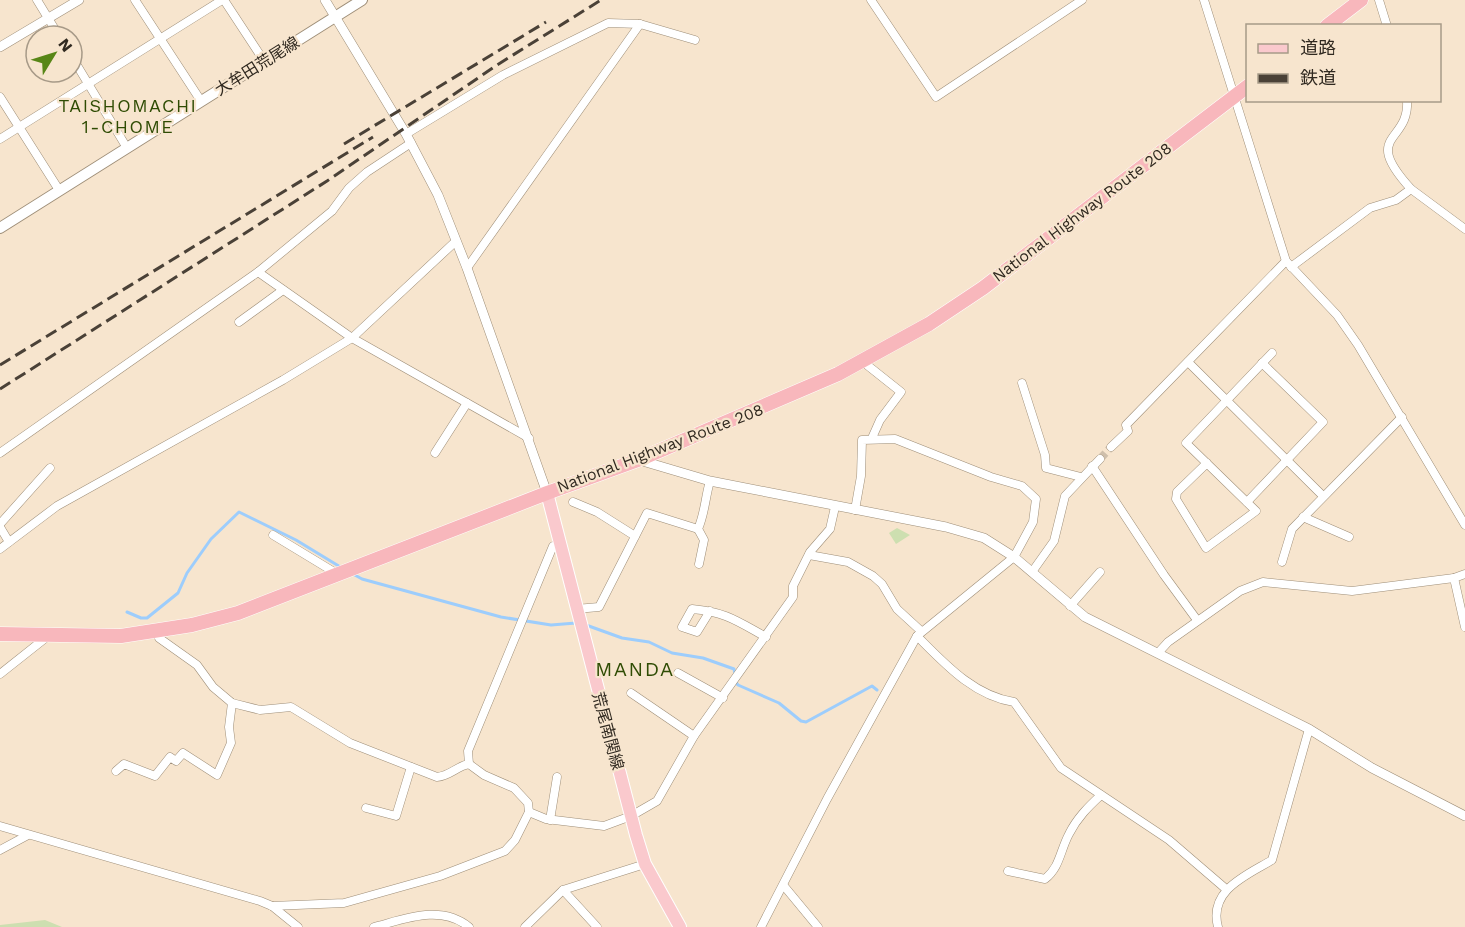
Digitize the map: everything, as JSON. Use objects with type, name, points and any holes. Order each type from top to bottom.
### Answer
[{"type":"highway","points":[[1330,24],[1361,0]]},
{"type":"highway","name":"National Highway Route 208","points":[[0,634],[122,636],[158,632],[238,613],[638,460],[775,403],[862,361],[929,324],[983,288],[1246,87]]},
{"type":"main road","name":"大牟田荒尾線","points":[[0,228],[362,0]]},
{"type":"main road","name":"荒尾南関線","points":[[547,493],[645,864],[680,927]]},
{"type":"street","points":[[37,0],[52,24]]},
{"type":"street","points":[[0,47],[80,0]]},
{"type":"street","points":[[135,0],[201,101]]},
{"type":"street","points":[[0,140],[223,0],[264,61]]},
{"type":"street","points":[[325,0],[409,139],[438,195],[467,268],[547,493]]},
{"type":"street","points":[[872,0],[936,97],[1082,0]]},
{"type":"street","points":[[1204,0],[1288,264],[1337,315],[1402,417],[1465,525]]},
{"type":"street","points":[[1379,0],[1386,24]]},
{"type":"street","points":[[0,453],[258,272],[332,211],[350,188],[367,172],[409,139],[504,75],[608,23],[640,24],[694,40]]},
{"type":"street","points":[[467,268],[640,24]]},
{"type":"street","points":[[84,77],[127,148]]},
{"type":"street","points":[[0,97],[58,190]]},
{"type":"street","points":[[1407,102],[1408,111],[1388,144],[1388,158],[1394,170],[1411,189],[1465,229]]},
{"type":"street","points":[[1111,447],[1128,431],[1126,425],[1288,264],[1370,208],[1396,200],[1411,189]]},
{"type":"street","points":[[0,549],[57,507],[283,380],[352,338],[456,241]]},
{"type":"street","points":[[258,272],[352,338],[529,438]]},
{"type":"street","points":[[238,322],[283,290]]},
{"type":"street","points":[[1207,463],[1177,492],[1176,500],[1206,548],[1256,511],[1186,442],[1272,353]]},
{"type":"street","points":[[862,361],[901,392],[880,420],[872,438]]},
{"type":"street","points":[[1188,362],[1323,496]]},
{"type":"street","points":[[1247,502],[1323,422],[1262,363]]},
{"type":"street","points":[[1022,383],[1045,455],[1046,468],[1081,477]]},
{"type":"street","points":[[435,453],[467,403]]},
{"type":"street","points":[[1282,562],[1292,529],[1402,417]]},
{"type":"street","points":[[761,927],[827,799],[919,634],[1014,557],[1033,522],[1036,499],[1022,486],[991,477],[895,439],[872,438],[862,440],[861,476],[855,510]]},
{"type":"street","points":[[1032,572],[1054,541],[1065,496],[1100,459]]},
{"type":"street","points":[[638,460],[710,481],[973,533],[1014,557],[1085,617],[1310,729],[1381,773],[1465,816]]},
{"type":"street","points":[[1092,466],[1164,575],[1197,620]]},
{"type":"street","points":[[9,542],[0,526],[50,468]]},
{"type":"street","points":[[698,529],[706,512],[704,503],[710,481]]},
{"type":"street","points":[[573,502],[597,512],[635,536]]},
{"type":"street","points":[[530,812],[550,820],[604,826],[631,816],[657,801],[694,736],[793,597],[793,586],[808,555],[830,529],[835,507]]},
{"type":"street","points":[[576,609],[600,606],[647,513],[698,529],[704,540],[699,564]]},
{"type":"street","points":[[1303,517],[1348,537]]},
{"type":"street","points":[[273,535],[339,575]]},
{"type":"street","points":[[469,764],[468,751],[520,622],[553,546],[560,546]]},
{"type":"street","points":[[808,555],[848,562],[866,571],[882,584],[897,609],[956,674],[998,700],[1014,702],[1061,768],[1169,840],[1226,889]]},
{"type":"street","points":[[1070,606],[1100,572]]},
{"type":"street","points":[[1158,653],[1197,620],[1240,591],[1263,582],[1352,591],[1454,578],[1465,574]]},
{"type":"street","points":[[1454,578],[1465,627]]},
{"type":"street","points":[[710,611],[719,611],[766,637]]},
{"type":"street","points":[[0,826],[272,906],[344,903],[473,865],[505,851],[515,840],[530,812],[528,803],[514,788],[484,775],[469,764],[462,765],[446,776],[437,777],[350,743],[291,707],[260,710],[232,703],[213,687],[197,665],[159,638],[158,632]]},
{"type":"street","points":[[0,674],[48,636]]},
{"type":"street","points":[[678,673],[723,698]]},
{"type":"street","points":[[631,693],[694,736]]},
{"type":"street","points":[[116,771],[124,764],[155,776],[170,757],[176,761],[183,753],[217,775],[231,743],[229,727],[232,703]]},
{"type":"street","points":[[1218,927],[1218,902],[1226,889],[1272,860],[1310,729]]},
{"type":"street","points":[[366,808],[396,816],[411,766]]},
{"type":"street","points":[[550,820],[557,777]]},
{"type":"street","points":[[1008,871],[1045,879],[1055,871],[1068,836],[1080,814],[1101,795]]},
{"type":"street","points":[[0,850],[28,835]]},
{"type":"street","points":[[525,927],[563,890],[645,864]]},
{"type":"street","points":[[784,886],[818,927]]},
{"type":"street","points":[[563,890],[597,927]]},
{"type":"street","points":[[272,906],[298,927]]},
{"type":"street","points":[[374,927],[425,914],[460,920],[469,927]]},
{"type":"green space","points":[[897,528],[910,535],[896,544],[889,533]]},
{"type":"green space","points":[[45,920],[62,927],[0,927],[0,925]]},
{"type":"waterway","points":[[127,612],[147,618],[178,593],[187,573],[211,539],[239,512],[296,540],[342,568]]},
{"type":"waterway","points":[[353,574],[362,579],[501,617],[551,625],[576,623]]},
{"type":"waterway","points":[[586,625],[622,638],[649,642],[672,653],[703,658],[734,669],[735,674]]},
{"type":"waterway","points":[[734,680],[738,685],[779,703],[801,721],[806,722],[872,686],[877,690]]},
{"type":"tunnel","points":[[1100,459],[1111,447]]},
{"type":"railway","points":[[0,389],[327,181],[497,65],[601,0]]},
{"type":"railway","points":[[344,144],[546,22]]},
{"type":"railway","points":[[0,365],[373,137]]},
{"type":"district","name":"TAISHOMACHI 1-CHOME","points":[[128,115]]},
{"type":"district","name":"MANDA","points":[[635,669]]}]
